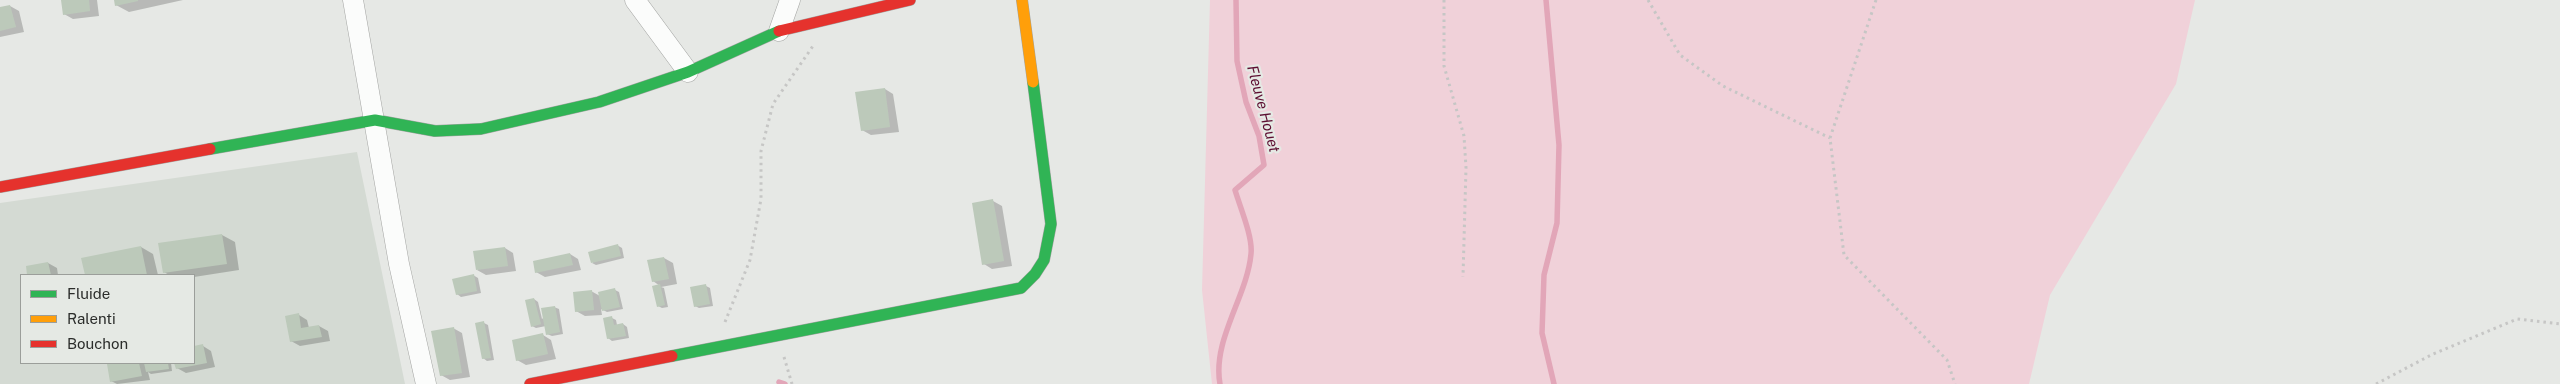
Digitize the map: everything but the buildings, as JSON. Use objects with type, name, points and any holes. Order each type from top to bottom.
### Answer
[{"type":"street","points":[[353,0],[399,264],[426,384]]},
{"type":"street","points":[[635,0],[688,72]]},
{"type":"street","points":[[779,31],[790,0]]},
{"type":"street","points":[[0,187],[375,120],[435,131],[481,129],[599,102],[688,72],[779,31],[830,21],[877,4],[910,0]]},
{"type":"street","points":[[530,384],[778,338],[1021,288],[1035,277],[1048,253],[1051,224],[1022,0]]},
{"type":"path","points":[[1444,0],[1444,66],[1464,136],[1466,168],[1463,278]]},
{"type":"path","points":[[1648,0],[1680,55],[1723,86],[1830,138]]},
{"type":"path","points":[[1876,0],[1830,138],[1844,255],[1948,360],[1955,384]]},
{"type":"path","points":[[713,350],[750,260],[761,199],[761,151],[773,104],[830,21]]},
{"type":"path","points":[[2376,384],[2433,354],[2517,319],[2560,324]]},
{"type":"path","points":[[778,338],[792,384]]},
{"type":"shaded area","points":[[1210,0],[2195,0],[2176,84],[2050,295],[2029,384],[1212,384],[1202,290]]},
{"type":"shaded area","points":[[357,152],[405,384],[0,384],[0,203]]},
{"type":"waterway","name":"Fleuve Houet","points":[[1220,384],[1221,351],[1248,270],[1251,254],[1248,231],[1235,190],[1264,165],[1259,136],[1246,102],[1237,61],[1236,0]]},
{"type":"waterway","points":[[1546,0],[1559,145],[1557,223],[1544,275],[1542,333],[1554,384]]},
{"type":"waterway","points":[[779,382],[785,384]]},
{"type":"traffic: fast","points":[[210,149],[375,120],[435,131],[481,129],[599,102],[688,72],[779,31]]},
{"type":"traffic: fast","points":[[672,356],[1021,288],[1035,274],[1044,260],[1051,224],[1033,82]]},
{"type":"traffic: slow","points":[[1022,0],[1033,82]]},
{"type":"traffic: jam","points":[[779,31],[910,0]]},
{"type":"traffic: jam","points":[[0,187],[210,149]]},
{"type":"traffic: jam","points":[[530,384],[672,356]]}]
